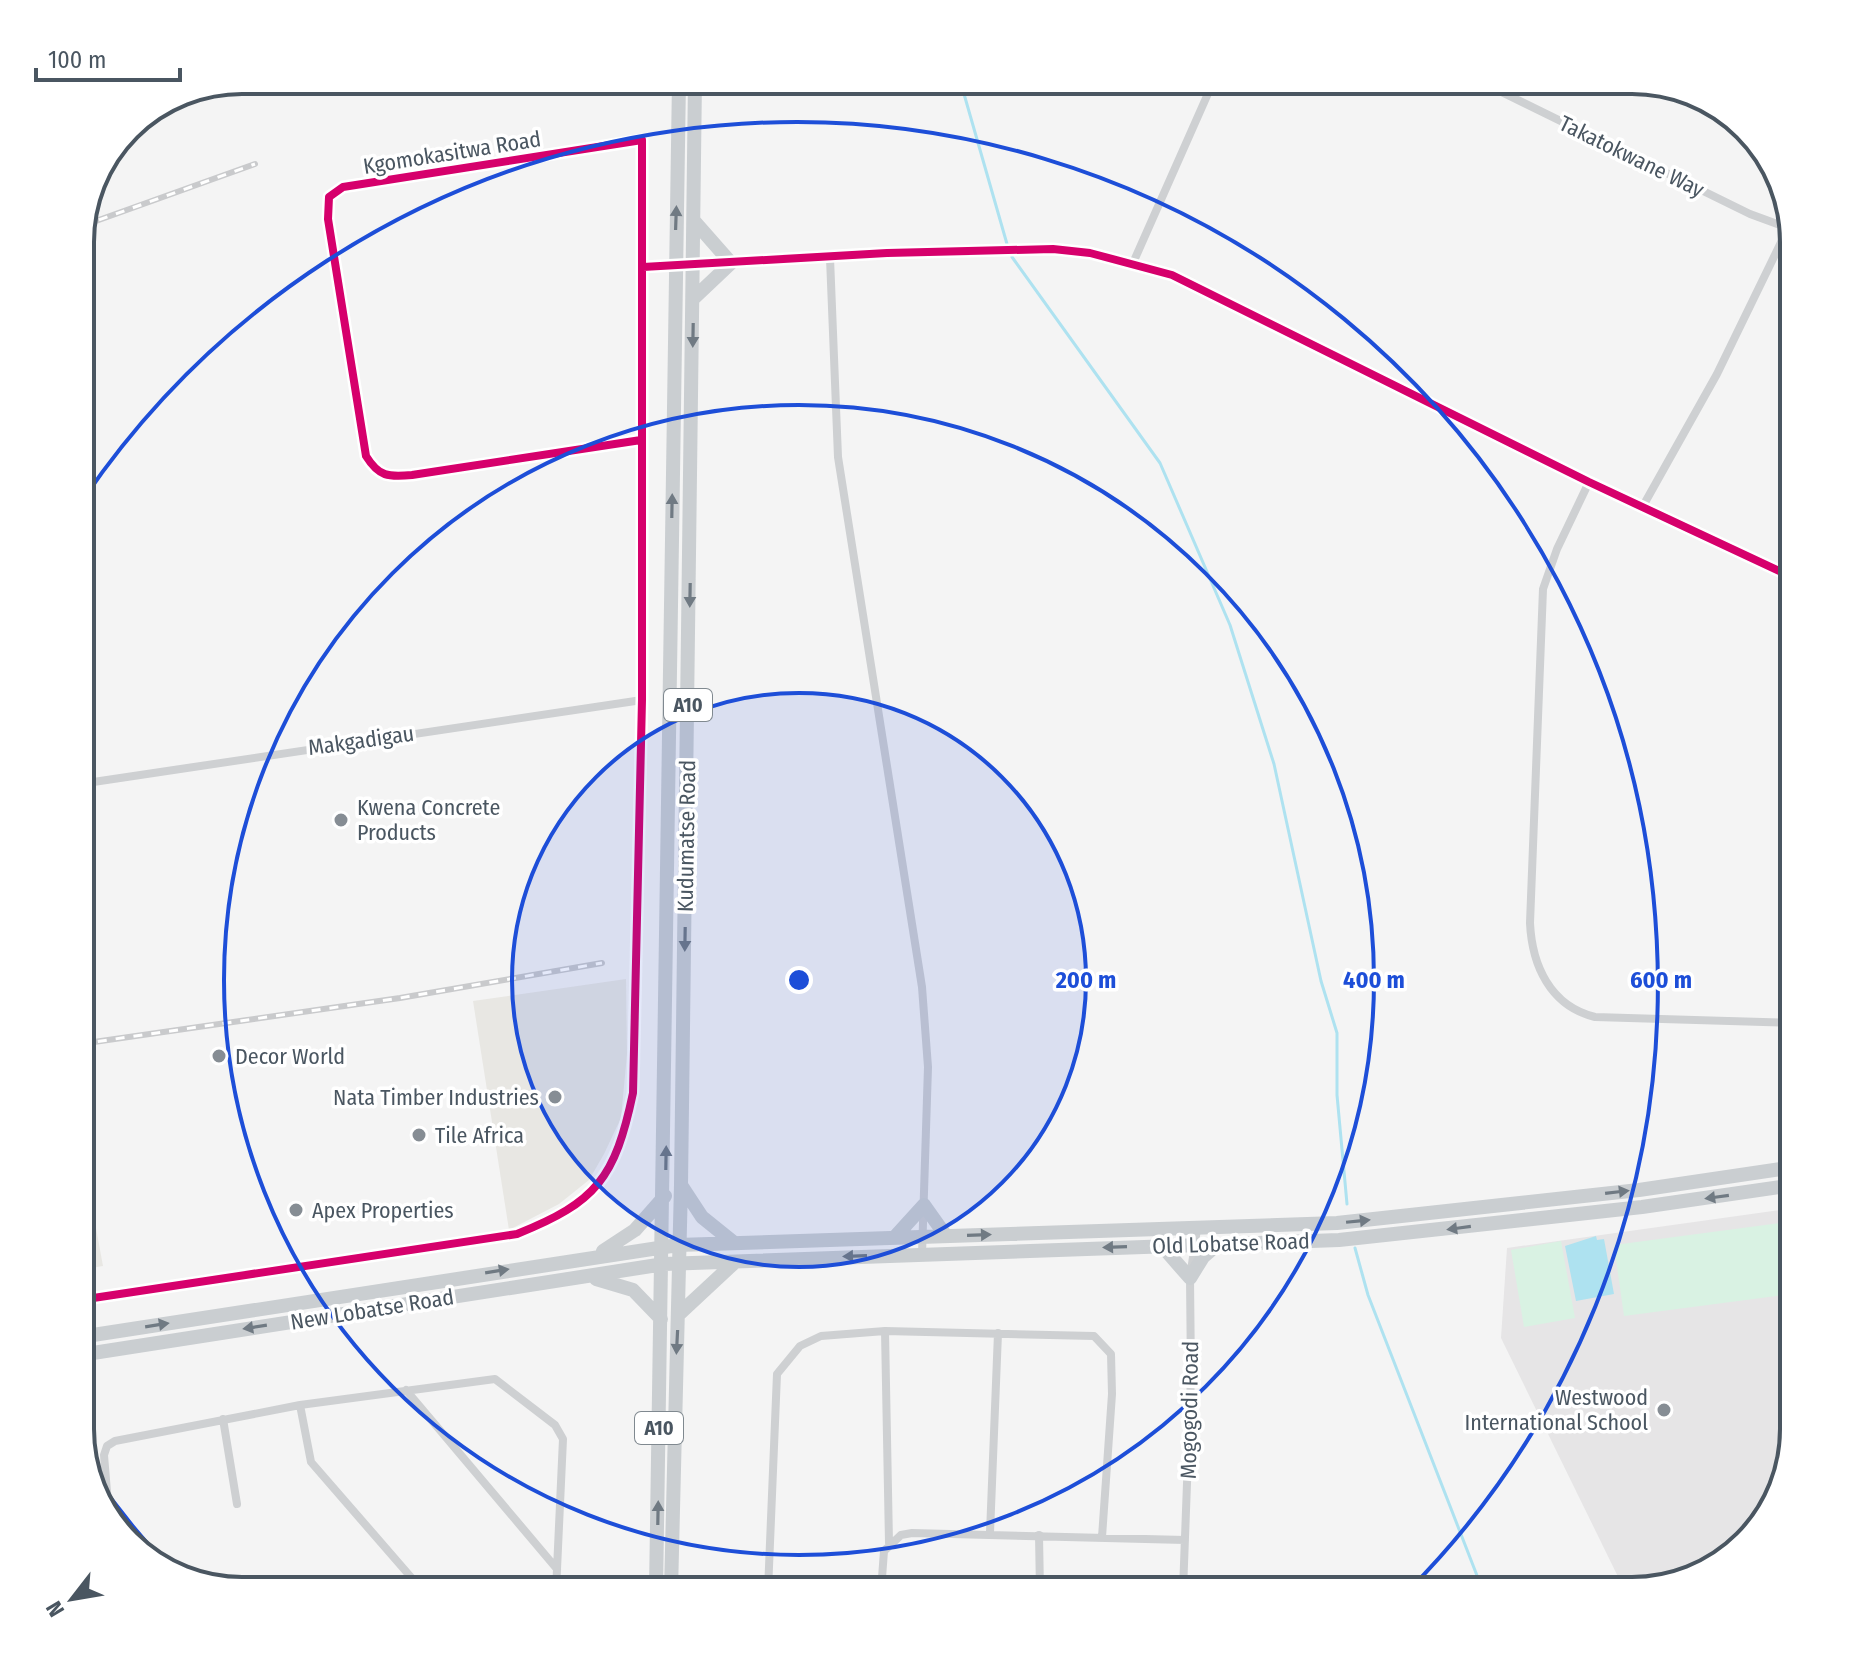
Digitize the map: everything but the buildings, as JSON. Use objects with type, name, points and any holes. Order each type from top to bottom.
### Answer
[{"type":"main road","name":"Kudumatse Road","points":[[671,1577],[678,1315],[665,1196],[674,266],[679,94]]},
{"type":"main road","name":"Kudumatse Road","points":[[671,1246],[681,1185],[695,94]]},
{"type":"main road","points":[[694,298],[731,263],[695,222]]},
{"type":"main road","name":"Old Lobatse Road","points":[[94,1335],[596,1255],[671,1246],[1337,1223],[1447,1212],[1780,1169]]},
{"type":"main road","points":[[681,1185],[702,1217],[733,1242]]},
{"type":"main road","name":"Old Lobatse Road","points":[[672,1264],[1339,1240],[1642,1207],[1780,1187]]},
{"type":"main road","points":[[596,1255],[635,1230],[665,1196]]},
{"type":"main road","points":[[894,1238],[924,1205],[946,1236]]},
{"type":"main road","points":[[1162,1246],[1182,1264],[1190,1278],[1203,1257],[1218,1244]]},
{"type":"main road","points":[[678,1315],[735,1261]]},
{"type":"main road","name":"Kudumatse Road","points":[[656,1577],[661,1319],[672,1264]]},
{"type":"main road","name":"New Lobatse Road","points":[[94,1353],[672,1264]]},
{"type":"main road","points":[[587,1277],[633,1290],[661,1319]]},
{"type":"street","points":[[1133,263],[1208,94]]},
{"type":"street","name":"Takatokwane Way","points":[[1506,94],[1750,214],[1779,225]]},
{"type":"street","name":"Kgomokasitwa Road","points":[[642,140],[643,267],[641,440],[412,475],[388,477],[375,471],[366,456],[328,219],[329,197],[343,187],[642,140]]},
{"type":"street","points":[[643,267],[1015,249],[1090,253],[1133,263],[1172,275],[1589,482],[1780,571]]},
{"type":"street","points":[[1643,506],[1717,374],[1780,249]]},
{"type":"street","points":[[830,258],[838,457],[922,987],[928,1067],[922,1254]]},
{"type":"street","points":[[94,1298],[517,1234],[581,1204],[606,1175],[623,1143],[633,1093],[642,700],[641,440]]},
{"type":"street","points":[[1589,482],[1561,539],[1543,589],[1530,923],[1532,951],[1540,975],[1571,1006],[1595,1017],[1780,1023]]},
{"type":"street","name":"Makgadigau","points":[[94,782],[642,700]]},
{"type":"street","name":"Mogogodi Road","points":[[1184,1577],[1190,1278],[1197,1229]]},
{"type":"street","points":[[769,1577],[777,1374],[784,1361],[812,1339],[885,1331],[1094,1336],[1111,1354],[1112,1394],[1102,1537]]},
{"type":"street","points":[[881,1577],[881,1564],[889,1543],[885,1331]]},
{"type":"street","points":[[990,1533],[998,1333]]},
{"type":"street","points":[[107,1488],[104,1455],[110,1443],[300,1405],[495,1379],[555,1425],[563,1439],[557,1577]]},
{"type":"street","points":[[406,1390],[557,1569]]},
{"type":"street","points":[[300,1405],[311,1462],[411,1577]]},
{"type":"street","points":[[223,1419],[237,1504]]},
{"type":"street","points":[[889,1543],[912,1533],[1185,1540]]},
{"type":"street","points":[[1039,1535],[1040,1577]]},
{"type":"shaded area","name":"Nata Timber Industries","points":[[626,979],[627,1054],[621,1118],[589,1180],[559,1204],[509,1230],[473,1001]]},
{"type":"shaded area","name":"Westwood International School","points":[[1780,1210],[1780,1438],[1777,1458],[1769,1485],[1755,1511],[1737,1534],[1714,1552],[1670,1572],[1618,1577],[1501,1338],[1507,1248]]},
{"type":"shaded area","points":[[94,1217],[103,1266],[94,1268]]},
{"type":"green space","points":[[1780,1223],[1780,1295],[1624,1316],[1614,1245]]},
{"type":"green space","points":[[1561,1241],[1575,1318],[1524,1327],[1511,1250]]},
{"type":"water","points":[[1596,1236],[1597,1240],[1604,1239],[1614,1294],[1576,1301],[1565,1246]]},
{"type":"waterway","points":[[964,94],[1007,244]]},
{"type":"waterway","points":[[1012,257],[1160,463],[1230,625],[1274,764],[1321,981],[1337,1033],[1337,1095],[1347,1204]]},
{"type":"waterway","points":[[1355,1248],[1368,1295],[1478,1577]]},
{"type":"railway","points":[[95,221],[255,164]]},
{"type":"railway","points":[[94,1042],[400,998],[602,963]]},
{"type":"cycle path","points":[[94,1298],[517,1234],[566,1210],[584,1198],[598,1183],[619,1146],[633,1093],[642,700],[642,140],[343,187],[329,197],[328,219],[366,456],[380,472],[412,475],[641,440]]},
{"type":"cycle path","points":[[643,267],[887,253],[1053,249],[1090,253],[1172,275],[1589,482],[1780,571]]},
{"type":"place","name":"Kwena Concrete Products","points":[[341,820]]},
{"type":"place","name":"Decor World","points":[[219,1056]]},
{"type":"place","name":"Nata Timber Industries","points":[[555,1097]]},
{"type":"place","name":"Tile Africa","points":[[419,1135]]},
{"type":"place","name":"Apex Properties","points":[[296,1210]]},
{"type":"place","name":"Westwood International School","points":[[1664,1410]]}]
